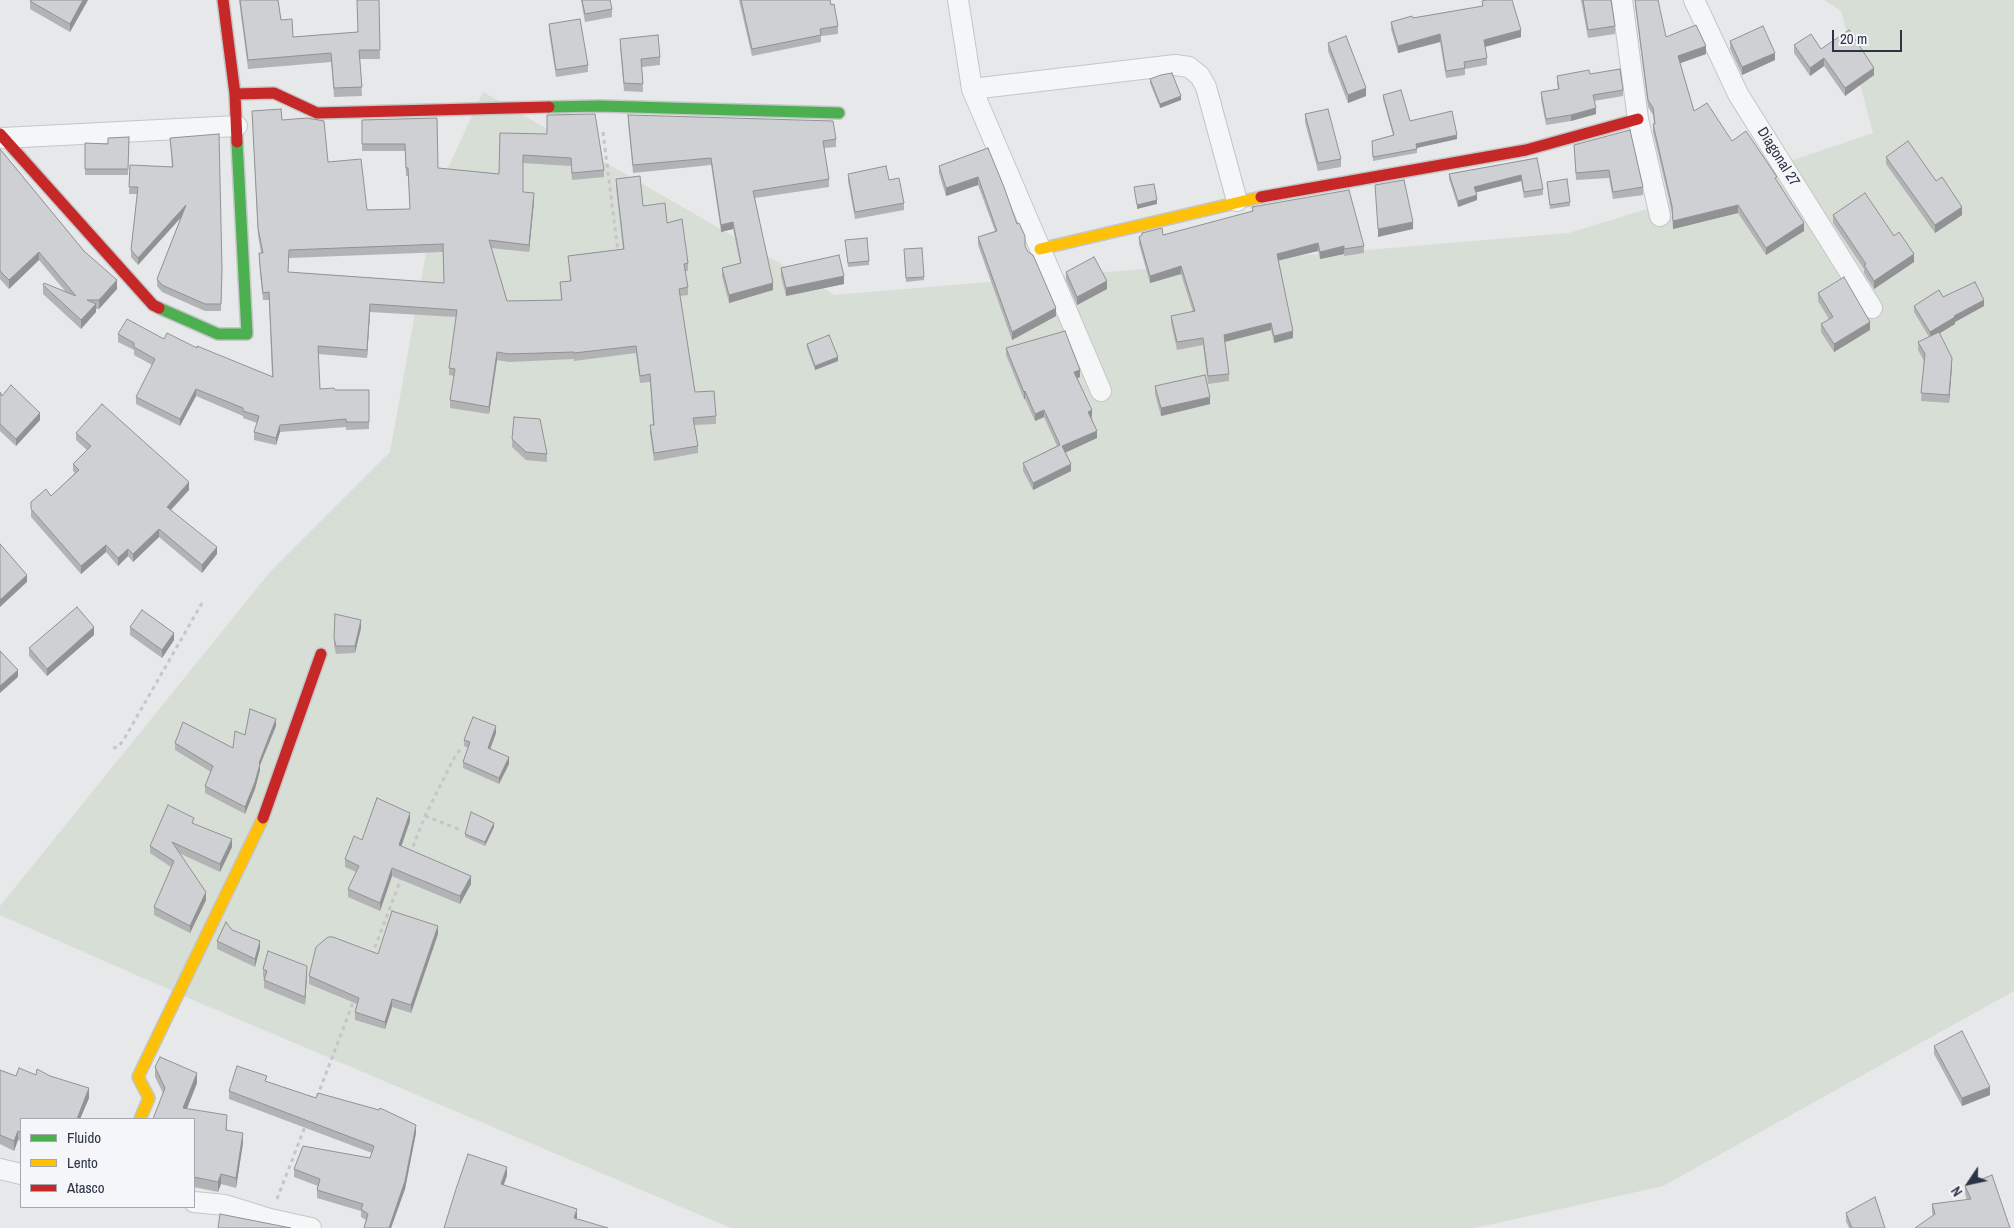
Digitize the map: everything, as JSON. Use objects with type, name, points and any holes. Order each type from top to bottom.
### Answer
[{"type":"street","points":[[1,136],[153,305],[218,334],[247,334],[235,94],[223,0]]},
{"type":"street","points":[[958,0],[972,90],[1101,391]]},
{"type":"street","points":[[1622,0],[1638,119],[1660,216]]},
{"type":"street","name":"Diagonal 27","points":[[1694,0],[1738,94],[1872,308]]},
{"type":"street","points":[[972,90],[1174,65],[1189,67],[1200,76],[1206,87],[1237,201]]},
{"type":"street","points":[[235,94],[274,93],[317,112],[600,106],[839,113]]},
{"type":"street","points":[[1040,249],[1237,201],[1526,150],[1638,119]]},
{"type":"street","points":[[1,136],[237,126]]},
{"type":"street","points":[[140,1118],[149,1098],[138,1077],[264,816],[321,654]]},
{"type":"street","points":[[0,1169],[20,1174]]},
{"type":"street","points":[[195,1202],[225,1205],[270,1219],[311,1228]]},
{"type":"path","points":[[600,106],[619,260]]},
{"type":"path","points":[[113,748],[118,747],[123,742],[202,602]]},
{"type":"path","points":[[408,862],[425,816],[461,748]]},
{"type":"path","points":[[425,816],[461,830]]},
{"type":"path","points":[[369,962],[404,871]]},
{"type":"path","points":[[316,1100],[354,999]]},
{"type":"path","points":[[270,1219],[309,1118]]},
{"type":"shaded area","points":[[1824,0],[2014,0],[2014,991],[1663,1186],[1475,1228],[731,1228],[186,997],[0,915],[0,906],[270,572],[390,452],[437,192],[483,92],[835,295],[1569,233],[1673,201],[1873,133],[1841,11]]},
{"type":"building","points":[[31,0],[83,0],[70,24]]},
{"type":"building","points":[[240,0],[278,0],[281,20],[292,19],[293,37],[358,32],[357,0],[379,0],[380,50],[359,50],[362,87],[334,88],[331,53],[248,60]]},
{"type":"building","points":[[582,0],[610,0],[612,9],[585,14]]},
{"type":"building","points":[[741,0],[830,0],[831,5],[834,4],[838,26],[820,29],[821,35],[752,49]]},
{"type":"building","points":[[1512,0],[1521,30],[1484,40],[1487,58],[1464,62],[1465,68],[1446,71],[1440,34],[1398,46],[1391,22],[1412,16],[1413,18],[1483,6],[1482,1]]},
{"type":"building","points":[[1583,0],[1611,0],[1615,26],[1588,30]]},
{"type":"building","points":[[1635,0],[1658,0],[1666,37],[1696,25],[1706,46],[1678,56],[1694,111],[1707,103],[1732,141],[1746,131],[1777,177],[1775,178],[1804,223],[1766,248],[1738,205],[1673,221],[1672,206],[1653,124],[1655,124],[1653,108],[1648,100]]},
{"type":"building","points":[[580,19],[588,65],[556,70],[549,24]]},
{"type":"building","points":[[1763,26],[1775,53],[1742,67],[1730,41]]},
{"type":"building","points":[[1849,30],[1874,68],[1845,88],[1824,58],[1810,68],[1794,45],[1811,34],[1821,49]]},
{"type":"building","points":[[658,35],[660,57],[641,59],[643,84],[624,83],[620,39]]},
{"type":"building","points":[[1346,36],[1366,88],[1348,95],[1328,43]]},
{"type":"building","points":[[1620,69],[1623,90],[1593,95],[1596,108],[1546,119],[1541,92],[1559,89],[1557,76],[1589,70],[1590,74]]},
{"type":"building","points":[[1172,73],[1181,96],[1160,104],[1150,79]]},
{"type":"building","points":[[1401,90],[1410,121],[1452,111],[1457,135],[1416,144],[1417,149],[1373,157],[1372,141],[1394,135],[1383,95]]},
{"type":"building","points":[[281,109],[282,120],[307,118],[324,121],[328,162],[361,159],[367,210],[410,209],[408,168],[406,168],[405,144],[362,144],[362,120],[437,118],[438,168],[499,174],[500,133],[547,134],[547,115],[595,114],[604,170],[572,173],[571,158],[523,155],[523,192],[534,193],[529,245],[489,240],[507,301],[562,300],[560,282],[571,281],[568,256],[624,249],[616,179],[640,176],[643,206],[665,203],[667,223],[682,219],[688,263],[684,264],[688,287],[679,289],[695,392],[714,391],[716,416],[693,418],[698,446],[654,453],[650,425],[654,425],[650,374],[640,376],[636,346],[574,353],[509,354],[497,352],[489,407],[450,400],[455,369],[449,368],[457,310],[370,304],[367,350],[318,346],[320,389],[369,390],[369,422],[346,422],[346,419],[280,425],[276,438],[254,432],[259,416],[243,411],[243,408],[196,389],[180,419],[136,397],[155,359],[134,347],[134,343],[118,334],[127,319],[164,339],[167,333],[197,348],[197,346],[273,377],[269,292],[263,293],[260,266],[259,253],[263,253],[258,228],[252,111]],"holes":[[[443,244],[444,283],[288,272],[289,250]]]},
{"type":"building","points":[[1328,109],[1341,159],[1318,163],[1305,114]]},
{"type":"building","points":[[628,115],[833,121],[836,139],[823,141],[829,179],[753,191],[773,283],[729,295],[722,268],[741,263],[733,222],[721,225],[711,158],[633,165]]},
{"type":"building","points":[[1630,130],[1643,187],[1613,192],[1609,170],[1576,173],[1574,145]]},
{"type":"building","points":[[219,134],[221,304],[205,304],[162,285],[157,279],[186,205],[138,258],[131,250],[138,187],[129,187],[130,165],[173,167],[170,138]]},
{"type":"building","points":[[129,137],[128,169],[85,169],[85,143],[108,144],[108,138]]},
{"type":"building","points":[[1908,141],[1936,181],[1942,177],[1962,207],[1935,225],[1886,157]]},
{"type":"building","points":[[988,148],[1017,224],[1019,223],[1025,236],[1025,246],[1028,252],[1033,255],[1056,308],[1012,332],[978,237],[997,231],[978,177],[946,188],[939,166]]},
{"type":"building","points":[[0,149],[84,251],[117,280],[99,300],[87,300],[96,304],[81,320],[43,285],[44,283],[76,296],[39,252],[9,280],[0,271]]},
{"type":"building","points":[[1537,158],[1543,189],[1524,192],[1521,175],[1474,187],[1477,195],[1458,201],[1449,174]]},
{"type":"building","points":[[886,166],[889,180],[899,178],[904,203],[855,212],[848,174]]},
{"type":"building","points":[[1567,179],[1570,202],[1550,205],[1547,182]]},
{"type":"building","points":[[1404,180],[1413,222],[1378,229],[1375,185]]},
{"type":"building","points":[[1154,184],[1157,200],[1137,205],[1134,187]]},
{"type":"building","points":[[1349,190],[1364,246],[1344,249],[1344,246],[1320,252],[1318,243],[1277,254],[1293,331],[1274,336],[1271,323],[1224,335],[1229,374],[1208,376],[1203,338],[1177,342],[1171,316],[1195,311],[1181,266],[1150,276],[1139,237],[1142,233],[1162,228],[1163,235],[1253,211],[1252,207]]},
{"type":"building","points":[[1865,193],[1894,236],[1899,232],[1914,254],[1874,281],[1864,265],[1866,264],[1833,215]]},
{"type":"building","points":[[867,238],[869,261],[848,263],[845,240]]},
{"type":"building","points":[[922,248],[924,277],[906,278],[904,249]]},
{"type":"building","points":[[839,255],[844,276],[786,288],[781,268]]},
{"type":"building","points":[[1094,257],[1107,281],[1077,297],[1066,272]]},
{"type":"building","points":[[1844,277],[1870,322],[1834,344],[1821,324],[1833,317],[1818,293]]},
{"type":"building","points":[[1975,282],[1984,300],[1954,316],[1930,332],[1914,306],[1939,290],[1943,297]]},
{"type":"building","points":[[1065,331],[1080,370],[1074,372],[1092,410],[1088,412],[1097,431],[1062,446],[1071,464],[1033,483],[1023,463],[1060,445],[1044,410],[1035,414],[1006,348]]},
{"type":"building","points":[[1939,332],[1952,358],[1949,395],[1921,393],[1925,354],[1918,342]]},
{"type":"building","points":[[829,335],[838,357],[815,366],[807,344]]},
{"type":"building","points":[[1205,375],[1210,397],[1161,408],[1155,386]]},
{"type":"building","points":[[11,385],[40,413],[16,439],[0,424],[0,392],[2,396]]},
{"type":"building","points":[[102,404],[189,482],[167,507],[217,547],[202,565],[159,529],[133,554],[128,549],[118,558],[106,545],[81,566],[31,509],[31,502],[46,489],[51,496],[79,470],[73,464],[91,446],[76,433]]},
{"type":"building","points":[[514,417],[540,419],[547,454],[526,452],[512,439]]},
{"type":"building","points":[[0,544],[27,575],[0,600]]},
{"type":"building","points":[[77,607],[94,627],[47,669],[29,648]]},
{"type":"building","points":[[142,610],[174,633],[162,650],[130,627]]},
{"type":"building","points":[[335,614],[361,620],[355,646],[336,646],[334,638]]},
{"type":"building","points":[[0,651],[18,670],[0,686]]},
{"type":"building","points":[[250,709],[276,719],[245,807],[205,786],[213,766],[175,743],[183,722],[233,748],[235,731],[245,735]]},
{"type":"building","points":[[473,717],[496,726],[488,748],[509,757],[499,778],[463,762],[470,742],[464,740]]},
{"type":"building","points":[[377,798],[410,813],[399,845],[471,876],[460,896],[392,868],[380,903],[348,889],[359,866],[345,859],[354,836],[362,840]]},
{"type":"building","points":[[168,805],[194,818],[192,823],[232,839],[220,864],[172,842],[206,892],[190,926],[154,907],[174,861],[150,846]]},
{"type":"building","points":[[471,812],[494,823],[485,842],[465,834]]},
{"type":"building","points":[[392,911],[438,926],[411,1005],[392,999],[385,1022],[355,1012],[359,998],[309,976],[316,947],[328,937],[333,937],[378,954]]},
{"type":"building","points":[[226,922],[232,930],[260,941],[255,959],[217,941]]},
{"type":"building","points":[[268,951],[307,966],[305,997],[264,980],[267,971],[263,969]]},
{"type":"building","points":[[1962,1031],[1990,1087],[1962,1098],[1934,1046]]},
{"type":"building","points":[[160,1057],[197,1073],[183,1108],[227,1115],[226,1130],[243,1133],[236,1178],[221,1174],[218,1182],[195,1177],[195,1118],[153,1118],[165,1088],[155,1067]]},
{"type":"building","points":[[237,1066],[267,1076],[265,1081],[316,1098],[318,1093],[379,1110],[380,1108],[416,1125],[405,1181],[389,1228],[364,1228],[368,1214],[361,1209],[363,1204],[317,1190],[320,1179],[294,1169],[303,1146],[370,1158],[374,1146],[229,1091]]},
{"type":"building","points":[[19,1068],[36,1075],[37,1069],[50,1076],[89,1088],[77,1118],[20,1118],[20,1132],[18,1131],[14,1141],[0,1135],[0,1070],[16,1076]]},
{"type":"building","points":[[468,1154],[507,1167],[501,1184],[577,1209],[574,1218],[608,1228],[444,1228]]},
{"type":"building","points":[[1992,1175],[2010,1228],[1915,1228],[1935,1214],[1932,1204],[1971,1199],[1965,1186]]},
{"type":"building","points":[[1875,1197],[1885,1228],[1852,1228],[1846,1213]]},
{"type":"building","points":[[220,1214],[291,1228],[218,1228]]},
{"type":"traffic: fast","points":[[549,107],[600,106],[839,113]]},
{"type":"traffic: fast","points":[[159,308],[218,334],[247,334],[237,142]]},
{"type":"traffic: slow","points":[[1040,249],[1261,197]]},
{"type":"traffic: slow","points":[[140,1118],[149,1098],[138,1077],[263,818]]},
{"type":"traffic: jam","points":[[223,0],[235,94],[237,142]]},
{"type":"traffic: jam","points":[[235,94],[274,93],[317,113],[549,107]]},
{"type":"traffic: jam","points":[[1261,197],[1526,150],[1638,119]]},
{"type":"traffic: jam","points":[[0,134],[153,305],[159,308]]},
{"type":"traffic: jam","points":[[263,818],[321,654]]}]
